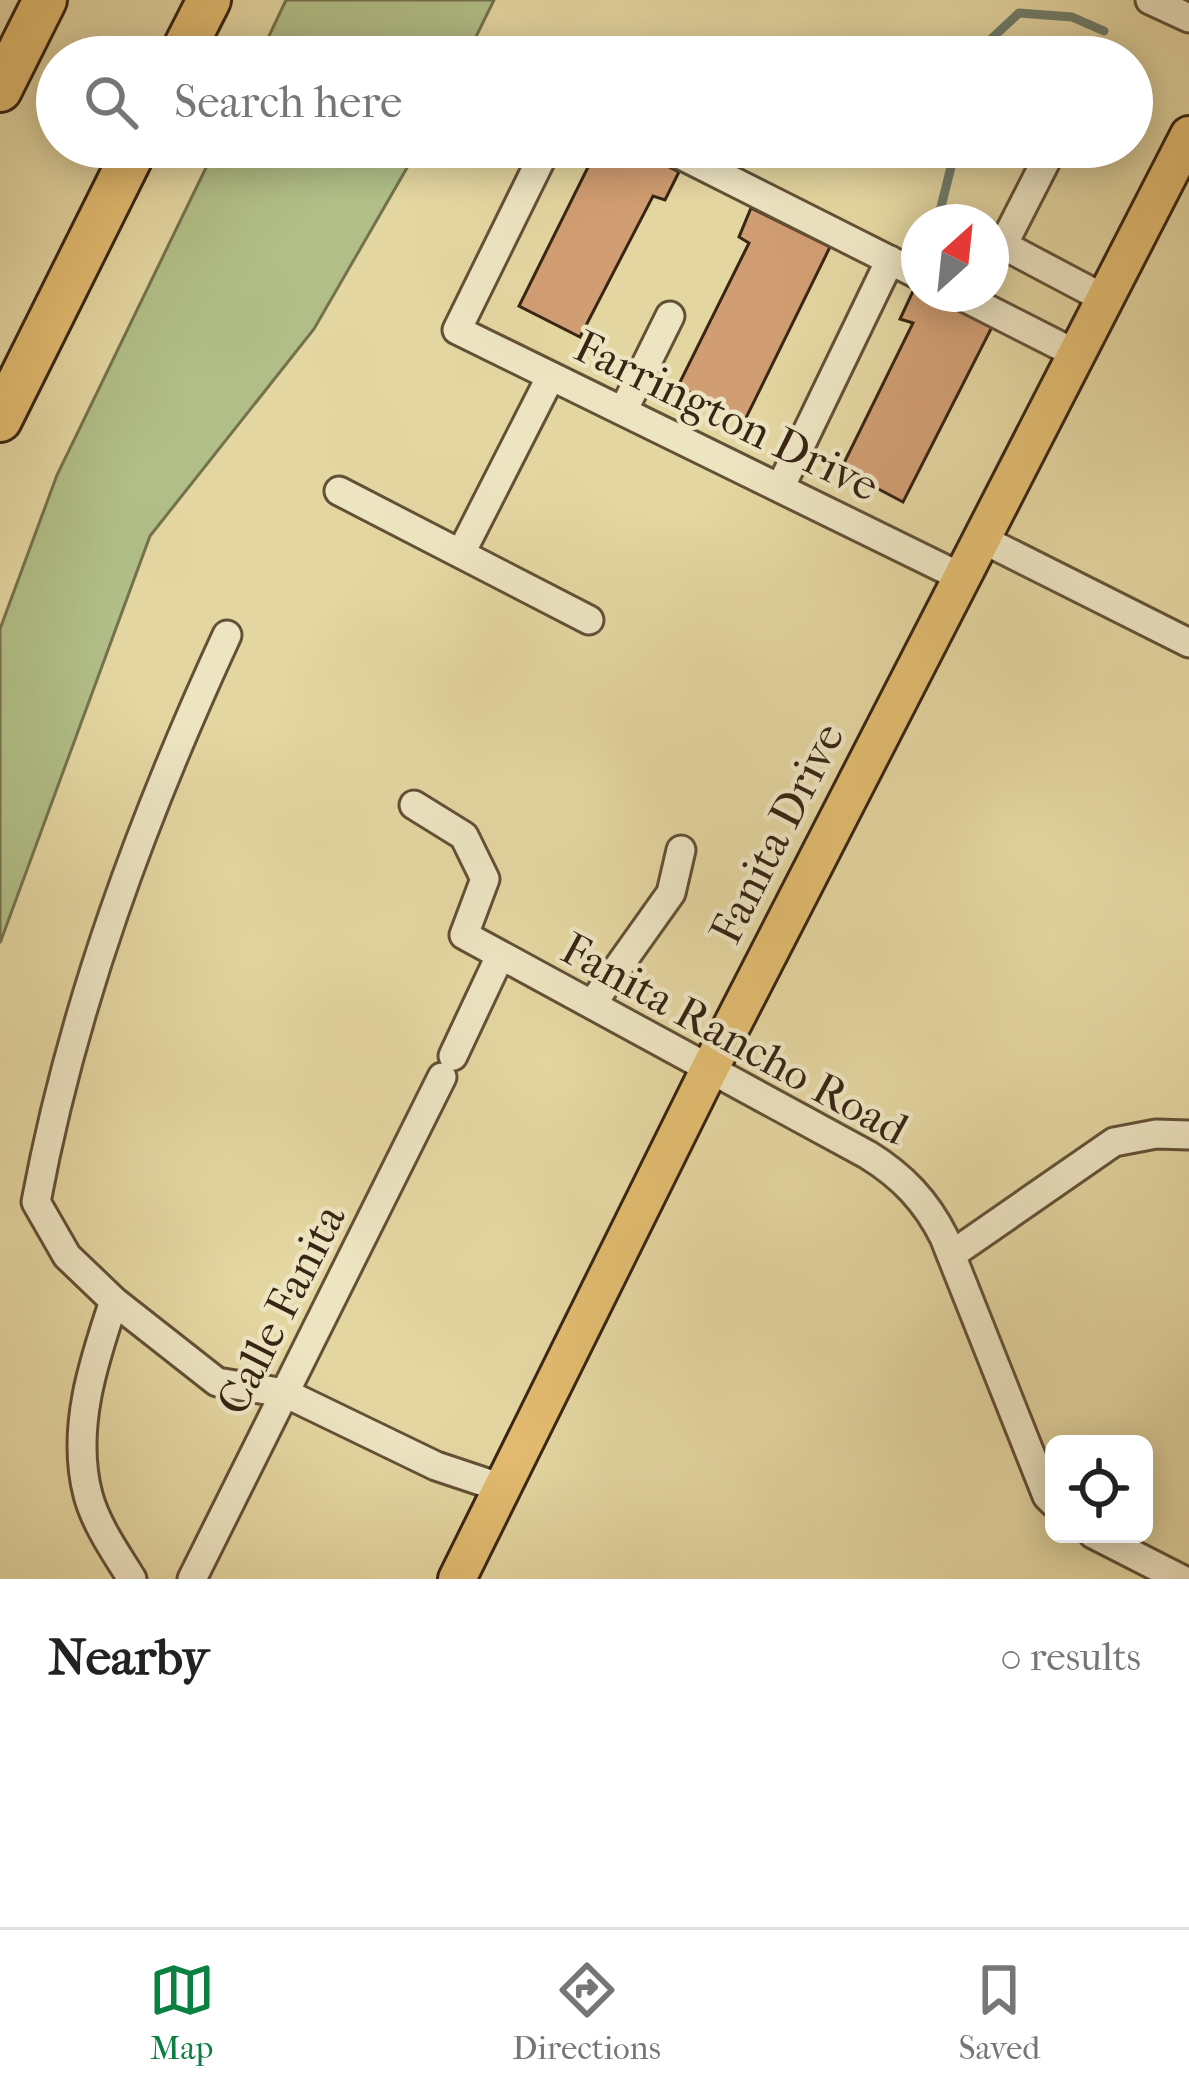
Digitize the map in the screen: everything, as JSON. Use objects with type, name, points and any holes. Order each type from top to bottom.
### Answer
[{"type":"highway","points":[[0,90],[45,0]]},
{"type":"highway","points":[[190,36],[208,0]]},
{"type":"highway","points":[[0,420],[126,168]]},
{"type":"main road","name":"Fanita Drive","points":[[457,1579],[709,1070],[1189,135]]},
{"type":"street","points":[[1150,0],[1189,18]]},
{"type":"street","name":"Farrington Drive","points":[[537,168],[457,330],[961,577]]},
{"type":"street","points":[[707,168],[901,265]]},
{"type":"street","points":[[1042,168],[1003,245],[1105,299]]},
{"type":"street","points":[[780,488],[890,260]]},
{"type":"street","points":[[993,312],[1076,354]]},
{"type":"street","points":[[623,411],[670,316]]},
{"type":"street","points":[[460,553],[551,376]]},
{"type":"street","points":[[339,491],[590,620]]},
{"type":"street","points":[[980,538],[1189,644]]},
{"type":"street","points":[[227,635],[182,732],[116,898],[53,1109],[36,1202],[67,1256],[114,1301],[217,1382],[285,1393],[436,1466],[502,1488]]},
{"type":"street","name":"Fanita Rancho Road","points":[[414,805],[464,836],[485,880],[464,935],[889,1168],[925,1204],[951,1255],[1045,1491]]},
{"type":"street","points":[[592,1004],[671,893],[681,850]]},
{"type":"street","name":"Calle Fanita","points":[[192,1579],[500,956]]},
{"type":"street","points":[[951,1255],[1114,1142],[1156,1133],[1189,1136]]},
{"type":"street","points":[[114,1301],[92,1365],[81,1432],[88,1496],[132,1579]]},
{"type":"street","points":[[1111,1543],[1181,1579]]},
{"type":"green space","points":[[286,0],[494,0],[476,36],[269,36]]},
{"type":"green space","points":[[206,168],[407,168],[314,329],[150,536],[0,943],[0,629],[57,475]]},
{"type":"building","points":[[588,168],[671,168],[679,172],[665,200],[653,196],[580,337],[519,306]]},
{"type":"building","points":[[751,208],[830,247],[744,422],[678,386],[749,243],[739,237]]},
{"type":"building","points":[[903,312],[961,312],[992,327],[903,502],[841,469],[913,323],[900,319]]},
{"type":"waterway","points":[[994,36],[1019,13],[1072,17],[1104,31]]},
{"type":"waterway","points":[[942,204],[951,168]]}]
